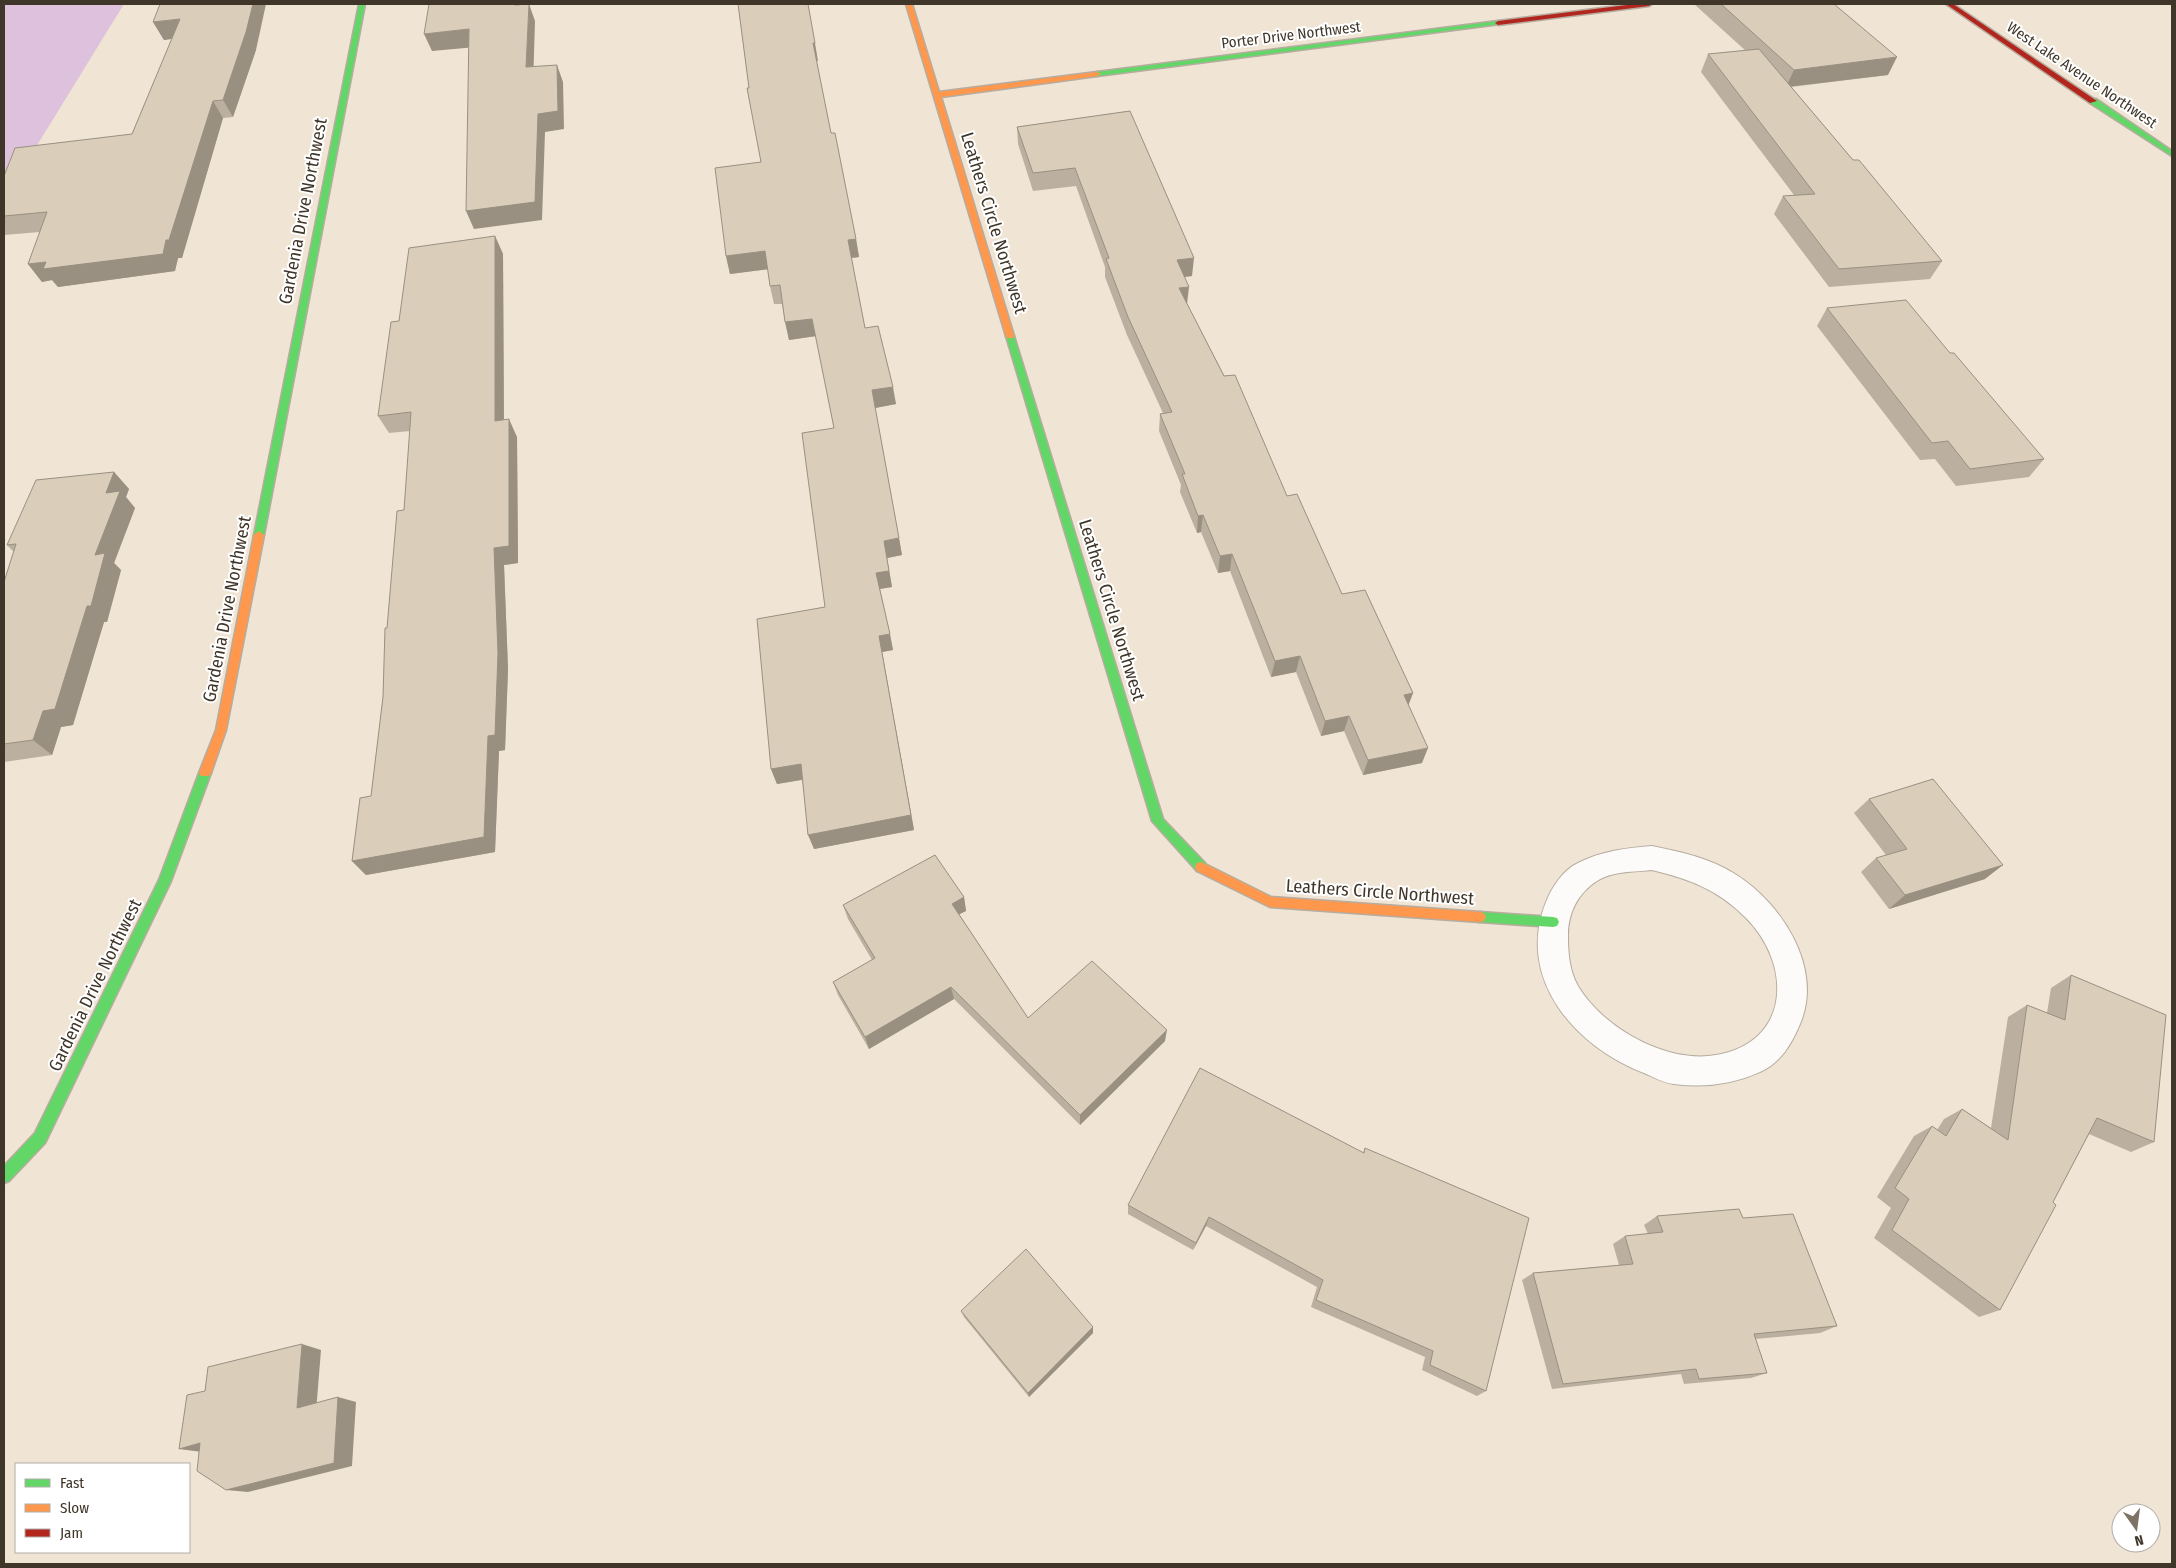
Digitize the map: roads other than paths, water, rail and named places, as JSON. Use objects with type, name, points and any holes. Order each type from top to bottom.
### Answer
[{"type":"street","name":"Gardenia Drive Northwest","points":[[4,1176],[40,1138],[165,881],[221,730],[362,4]]},
{"type":"street","name":"Leathers Circle Northwest","points":[[909,4],[1158,821],[1204,870],[1270,902],[1552,922]]},
{"type":"street","name":"Porter Drive Northwest","points":[[936,95],[1649,4]]},
{"type":"street","name":"West Lake Avenue Northwest","points":[[1949,4],[2172,154]]},
{"type":"street","points":[[1652,858],[1689,866],[1725,883],[1756,908],[1779,939],[1791,973],[1792,1008],[1779,1037],[1752,1060],[1715,1071],[1672,1069],[1630,1053],[1593,1027],[1566,994],[1552,957],[1552,922],[1564,894],[1587,872],[1617,861],[1652,858]]}]
